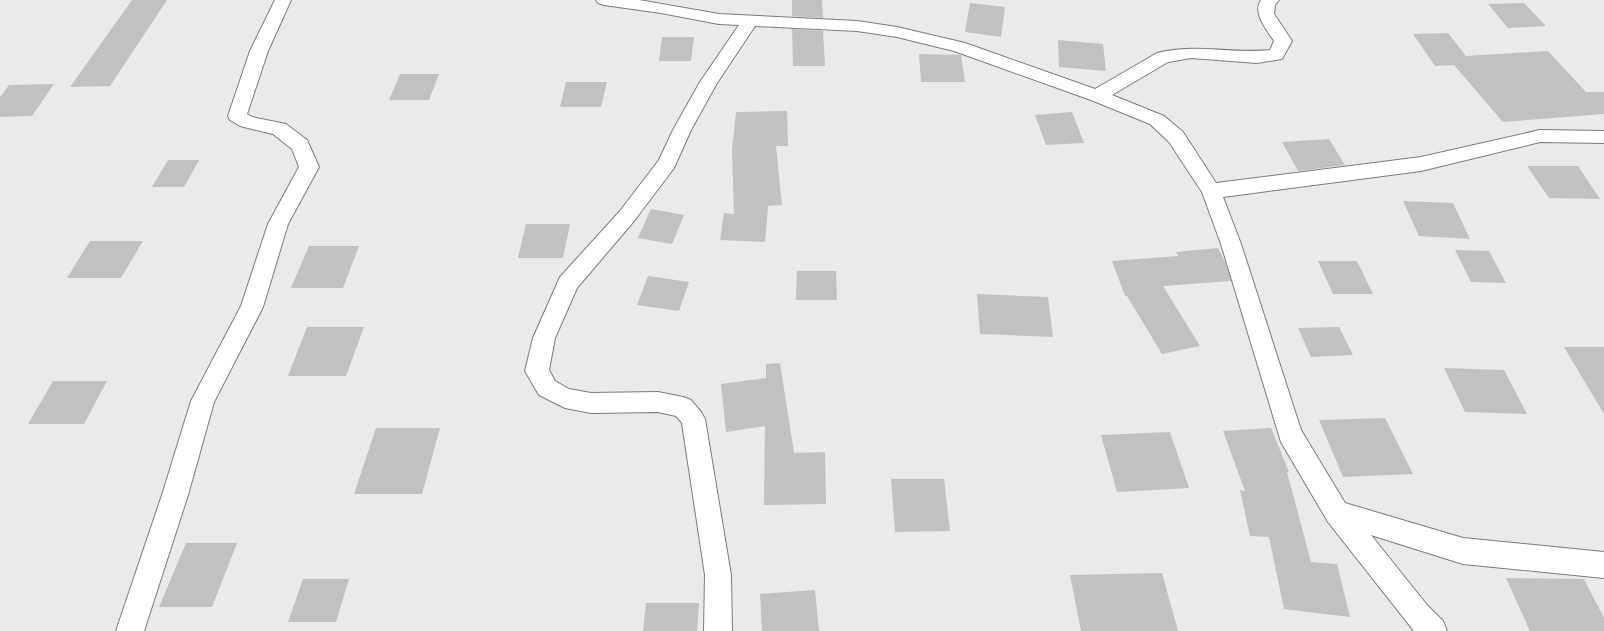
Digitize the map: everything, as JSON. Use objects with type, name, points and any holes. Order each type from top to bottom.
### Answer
[{"type":"street","points":[[130,631],[175,496],[203,400],[252,307],[278,224],[309,167],[300,145],[279,129],[246,122],[237,116],[259,51],[283,0]]},
{"type":"street","points":[[604,0],[661,8],[719,19],[749,22],[857,26],[897,32],[959,48],[1097,96],[1157,120],[1176,137],[1211,191],[1230,244],[1290,434],[1337,513],[1417,615],[1432,631]]},
{"type":"street","points":[[1097,96],[1163,57],[1191,53],[1257,57],[1276,55],[1283,41],[1266,14],[1267,3],[1271,0]]},
{"type":"street","points":[[718,631],[718,575],[693,419],[683,407],[658,402],[591,403],[565,398],[547,388],[537,371],[544,338],[568,283],[627,216],[667,163],[682,130],[709,82],[749,22]]},
{"type":"street","points":[[1211,191],[1421,164],[1540,136],[1604,137]]},
{"type":"street","points":[[1337,513],[1463,550],[1604,565]]},
{"type":"building","points":[[132,0],[167,0],[110,86],[70,87]]},
{"type":"building","points":[[792,0],[822,0],[823,18],[792,16]]},
{"type":"building","points":[[970,3],[1005,7],[1001,37],[965,32]]},
{"type":"building","points":[[1524,3],[1546,26],[1508,28],[1488,4]]},
{"type":"building","points":[[792,29],[823,31],[825,66],[793,66]]},
{"type":"building","points":[[1448,33],[1466,56],[1548,51],[1586,92],[1604,92],[1604,114],[1503,122],[1454,65],[1435,66],[1413,34]]},
{"type":"building","points":[[662,37],[694,37],[691,61],[659,61]]},
{"type":"building","points":[[1058,40],[1103,44],[1106,71],[1059,67]]},
{"type":"building","points":[[919,54],[961,55],[965,82],[921,82]]},
{"type":"building","points":[[400,74],[439,74],[429,100],[389,100]]},
{"type":"building","points":[[566,82],[607,82],[601,107],[560,107]]},
{"type":"building","points":[[54,84],[32,116],[0,117],[0,97],[9,85]]},
{"type":"building","points":[[787,111],[788,146],[776,146],[782,205],[768,206],[765,242],[720,240],[724,213],[734,214],[732,149],[736,112]]},
{"type":"building","points":[[1072,112],[1084,143],[1046,145],[1035,115]]},
{"type":"building","points":[[1329,139],[1345,165],[1298,171],[1282,142]]},
{"type":"building","points":[[168,160],[199,160],[184,187],[152,187]]},
{"type":"building","points":[[1527,166],[1578,166],[1600,199],[1549,198]]},
{"type":"building","points":[[1403,201],[1453,203],[1470,239],[1419,236]]},
{"type":"building","points":[[651,209],[684,215],[672,244],[638,238]]},
{"type":"building","points":[[526,224],[570,224],[563,258],[518,258]]},
{"type":"building","points":[[90,241],[143,241],[121,278],[67,278]]},
{"type":"building","points":[[309,246],[359,246],[343,288],[291,288]]},
{"type":"building","points":[[1218,248],[1226,264],[1231,281],[1163,286],[1200,346],[1162,354],[1127,296],[1125,296],[1112,261],[1178,256],[1176,252]]},
{"type":"building","points":[[1455,250],[1489,251],[1506,283],[1471,282]]},
{"type":"building","points":[[1318,261],[1357,261],[1373,294],[1333,294]]},
{"type":"building","points":[[797,271],[836,271],[837,300],[796,300]]},
{"type":"building","points":[[648,276],[689,282],[679,311],[637,305]]},
{"type":"building","points":[[977,294],[1048,297],[1053,337],[980,334]]},
{"type":"building","points":[[307,327],[364,327],[346,376],[288,376]]},
{"type":"building","points":[[1339,327],[1353,355],[1311,357],[1298,328]]},
{"type":"building","points":[[1564,347],[1604,347],[1604,414]]},
{"type":"building","points":[[780,363],[794,453],[825,452],[826,504],[764,505],[765,426],[726,432],[721,384],[766,378],[766,364]]},
{"type":"building","points":[[1444,368],[1504,370],[1527,414],[1465,412]]},
{"type":"building","points":[[53,381],[107,381],[84,424],[28,424]]},
{"type":"building","points":[[1385,418],[1413,474],[1343,477],[1319,420]]},
{"type":"building","points":[[376,428],[440,428],[422,494],[354,494]]},
{"type":"building","points":[[1271,428],[1289,472],[1287,472],[1311,562],[1337,564],[1350,617],[1284,609],[1269,537],[1250,536],[1240,490],[1245,491],[1223,431]]},
{"type":"building","points":[[1170,432],[1189,488],[1117,492],[1101,435]]},
{"type":"building","points":[[891,479],[944,479],[950,531],[895,532]]},
{"type":"building","points":[[186,543],[237,543],[212,607],[159,607]]},
{"type":"building","points":[[1162,573],[1178,631],[1081,631],[1070,575]]},
{"type":"building","points":[[1506,578],[1584,579],[1604,618],[1604,631],[1530,631]]},
{"type":"building","points":[[303,579],[349,579],[336,622],[288,622]]},
{"type":"building","points":[[815,590],[819,631],[762,631],[760,594]]},
{"type":"building","points":[[646,603],[699,603],[697,631],[643,631]]}]
